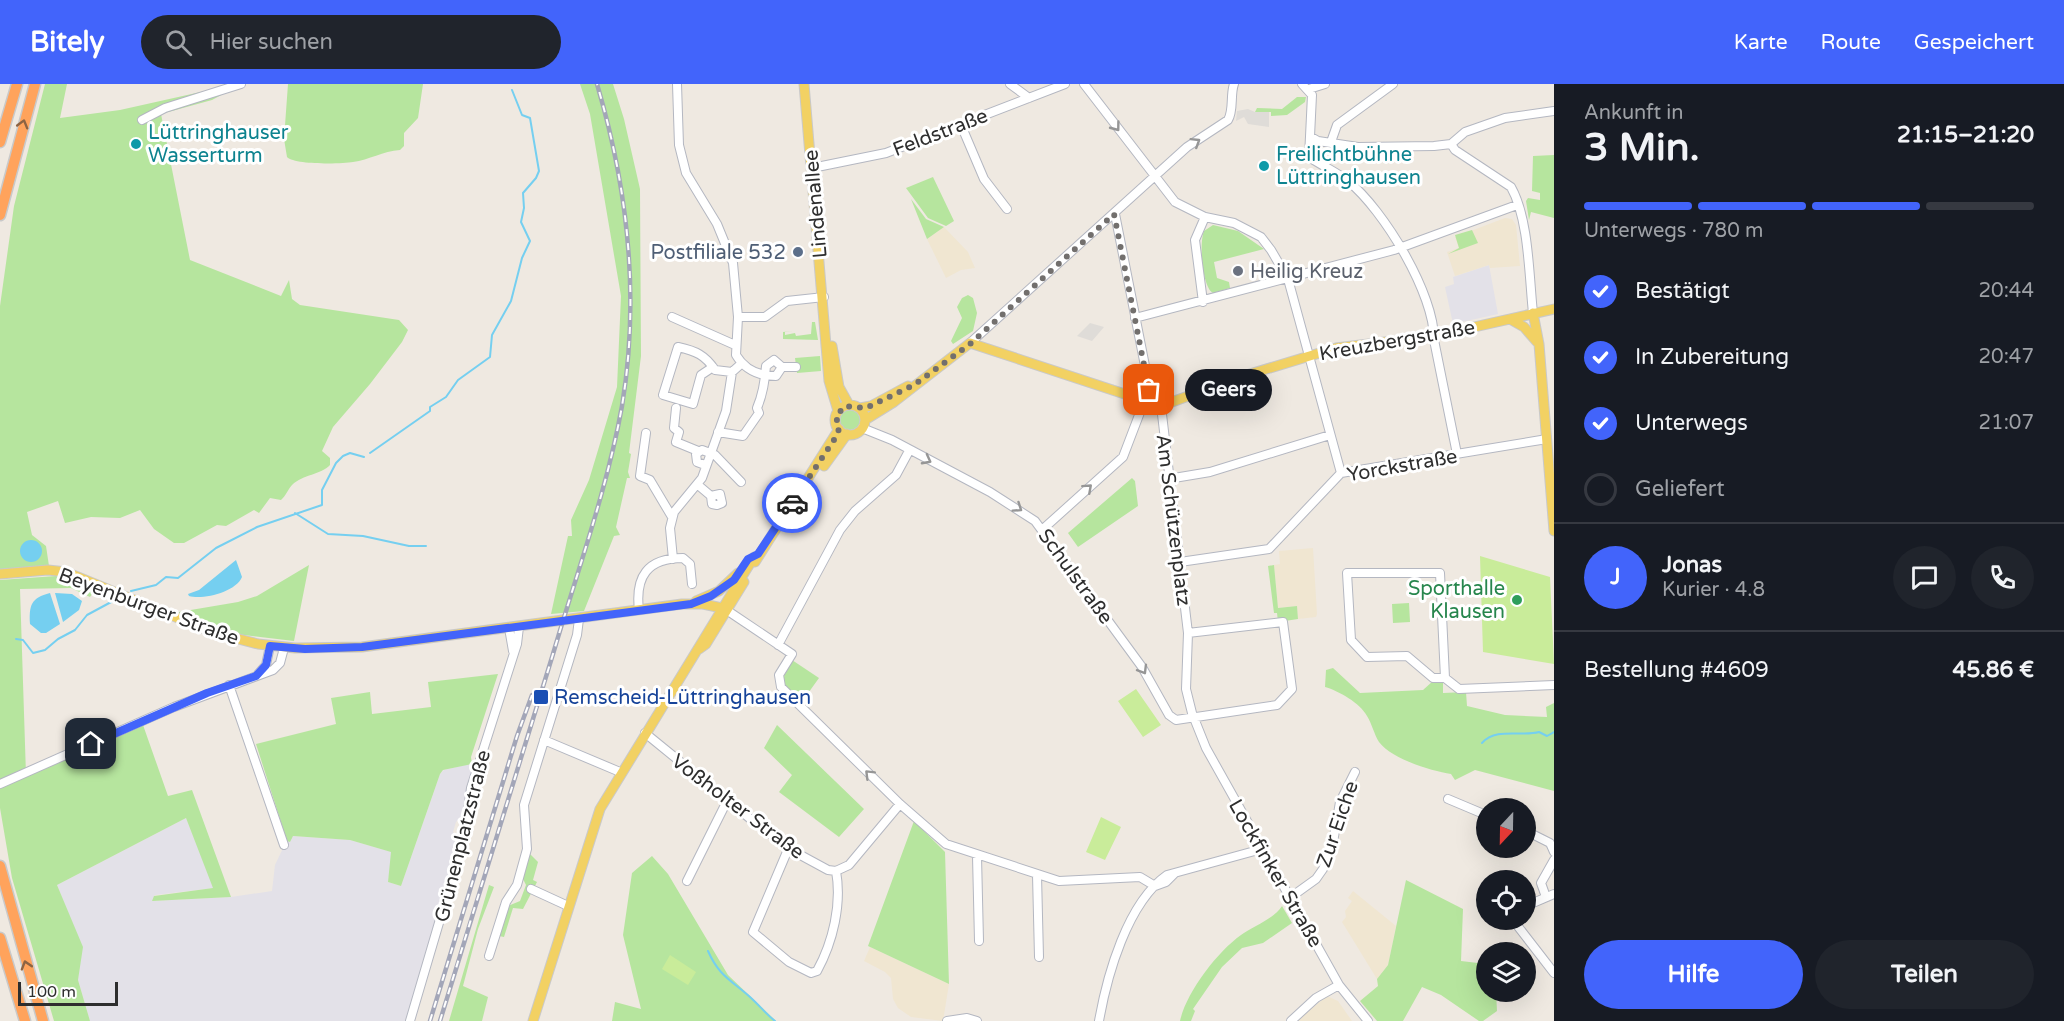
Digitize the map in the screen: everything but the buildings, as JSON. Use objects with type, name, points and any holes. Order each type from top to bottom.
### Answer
[{"type":"highway","points":[[0,142],[17,84]]},
{"type":"highway","points":[[0,215],[35,84]]},
{"type":"highway","points":[[0,866],[43,1021]]},
{"type":"highway","points":[[0,938],[25,1021]]},
{"type":"main road","name":"Lindenallee","points":[[804,84],[824,297],[829,381],[838,411]]},
{"type":"main road","name":"Kreuzbergstraße","points":[[1161,406],[1240,377],[1336,348],[1434,336],[1554,309]]},
{"type":"main road","points":[[1533,313],[1539,344],[1554,531]]},
{"type":"main road","points":[[1510,319],[1524,327],[1539,344]]},
{"type":"main road","name":"Lindenallee","points":[[826,323],[839,387],[849,405]]},
{"type":"main road","points":[[532,1021],[600,809],[645,733],[699,649],[706,644],[756,555],[798,502],[843,432],[864,424],[970,344],[1145,403],[1161,406]]},
{"type":"main road","points":[[843,432],[836,422],[838,411],[849,405],[860,408],[914,385]]},
{"type":"main road","points":[[860,408],[864,424]]},
{"type":"main road","points":[[691,604],[705,599],[726,586],[748,559],[756,555]]},
{"type":"main road","name":"Beyenburger Straße","points":[[0,574],[48,570],[75,574],[212,632],[284,648],[362,647],[691,604]]},
{"type":"main road","points":[[705,599],[717,601],[725,610]]},
{"type":"main road","points":[[691,604],[725,610]]},
{"type":"street","points":[[142,120],[165,108],[241,84]]},
{"type":"street","points":[[677,84],[679,145],[682,160],[692,185],[727,245],[737,285],[738,317],[735,345],[741,364],[749,370],[776,376],[782,367]]},
{"type":"street","points":[[1010,84],[1029,98]]},
{"type":"street","name":"Feldstraße","points":[[812,168],[880,155],[1065,84]]},
{"type":"street","points":[[1084,84],[1175,202],[1205,217],[1234,223],[1261,237],[1271,250],[1288,279],[1341,473]]},
{"type":"street","points":[[970,344],[1187,147],[1228,120],[1231,115],[1230,96],[1234,84]]},
{"type":"street","points":[[1325,84],[1307,86],[1312,95],[1309,157],[1347,180],[1401,246],[1424,294],[1436,330],[1434,336],[1457,454]]},
{"type":"street","points":[[1331,142],[1336,125],[1393,84]]},
{"type":"street","points":[[1311,137],[1318,141],[1358,147],[1451,144],[1465,132],[1488,123],[1554,111]]},
{"type":"street","points":[[961,125],[984,179],[1007,209]]},
{"type":"street","points":[[1451,144],[1455,150],[1511,187],[1522,223],[1533,313]]},
{"type":"street","points":[[1135,318],[1288,279],[1401,246],[1517,206]]},
{"type":"street","points":[[1043,528],[1123,457],[1145,403],[1148,381],[1114,214]]},
{"type":"street","points":[[1203,302],[1195,240],[1205,217]]},
{"type":"street","points":[[738,317],[765,317],[787,301],[824,297]]},
{"type":"street","points":[[672,317],[735,345]]},
{"type":"street","points":[[713,367],[701,375],[693,404],[663,395],[678,347],[700,353],[713,367],[715,370],[732,372]]},
{"type":"street","points":[[718,432],[743,436],[759,413],[757,408],[763,394],[766,366],[771,361],[778,361],[782,367]]},
{"type":"street","points":[[673,559],[670,528],[672,516],[678,505],[698,485],[705,465],[710,460],[710,454],[730,397],[732,372],[741,364]]},
{"type":"street","points":[[782,367],[796,367]]},
{"type":"street","name":"Am Schützenplatz","points":[[1161,406],[1188,633],[1186,689],[1194,719],[1209,714],[1277,705],[1289,695],[1292,689],[1283,622],[1188,633]]},
{"type":"street","points":[[675,408],[674,428],[679,432],[676,442],[715,455],[741,482]]},
{"type":"street","name":"Schulstraße","points":[[864,424],[1011,503],[1043,528],[1142,666],[1169,715],[1181,721],[1194,719]]},
{"type":"street","points":[[646,433],[640,476],[650,480],[672,516]]},
{"type":"street","points":[[1168,479],[1210,472],[1330,435]]},
{"type":"street","name":"Yorckstraße","points":[[1180,562],[1269,549],[1341,473],[1547,439]]},
{"type":"street","points":[[778,645],[840,530],[855,511],[896,475],[909,450]]},
{"type":"street","points":[[698,451],[696,461],[705,465]]},
{"type":"street","points":[[698,485],[711,496]]},
{"type":"street","points":[[639,610],[637,592],[643,575],[653,564],[683,558],[690,564],[692,584]]},
{"type":"street","points":[[1445,678],[1440,573],[1347,573],[1353,644],[1367,657],[1407,656],[1433,678],[1445,678],[1459,689],[1554,685]]},
{"type":"street","points":[[725,610],[792,654],[779,675],[781,687],[900,804],[946,844],[1037,875],[1065,881],[1140,877],[1155,886],[1162,885],[1174,874],[1262,849]]},
{"type":"street","points":[[489,956],[506,902],[517,885],[527,849],[524,805],[577,636],[579,619]]},
{"type":"street","name":"Grünenplatzstraße","points":[[410,1021],[464,838],[471,788],[513,651],[514,628]]},
{"type":"street","points":[[256,676],[266,665],[270,646]]},
{"type":"street","points":[[0,784],[277,666],[284,648]]},
{"type":"street","points":[[229,685],[285,845]]},
{"type":"street","name":"Lockfinker Straße","points":[[1194,719],[1206,748],[1339,985],[1368,1021]]},
{"type":"street","name":"Voßholter Straße","points":[[645,733],[727,801],[789,847],[820,867],[836,871]]},
{"type":"street","points":[[544,740],[620,772]]},
{"type":"street","name":"Zur Eiche","points":[[1291,897],[1316,879],[1323,869],[1332,848],[1340,802],[1355,772]]},
{"type":"street","points":[[1448,799],[1476,811]]},
{"type":"street","points":[[687,881],[727,801]]},
{"type":"street","points":[[789,847],[753,932],[789,962],[805,971],[817,971],[826,955],[833,929],[838,883],[836,871],[857,858],[900,804]]},
{"type":"street","points":[[1536,836],[1550,843],[1554,852]]},
{"type":"street","points":[[977,856],[979,941]]},
{"type":"street","points":[[1536,902],[1550,896],[1541,883],[1544,873],[1552,870],[1554,860]]},
{"type":"street","points":[[1037,875],[1039,957]]},
{"type":"street","points":[[1099,1021],[1120,944],[1133,916],[1155,886]]},
{"type":"street","points":[[531,889],[568,906]]},
{"type":"street","points":[[1521,930],[1554,973]]},
{"type":"street","points":[[1291,1021],[1316,998],[1339,985]]},
{"type":"street","points":[[947,1021],[967,1018],[977,1021]]},
{"type":"shaded area","points":[[1248,109],[1255,112],[1269,112],[1269,127],[1248,124],[1244,117],[1236,121],[1237,111]]},
{"type":"shaded area","points":[[1505,218],[1512,219],[1516,225],[1520,266],[1490,268],[1489,265],[1455,276],[1447,252],[1459,248],[1455,237]]},
{"type":"shaded area","points":[[944,227],[968,252],[975,268],[961,270],[946,278],[927,239]]},
{"type":"shaded area","points":[[1489,265],[1498,314],[1453,324],[1445,287],[1454,284],[1453,277]]},
{"type":"shaded area","points":[[1090,323],[1104,327],[1092,341],[1077,336]]},
{"type":"shaded area","points":[[1313,548],[1317,614],[1316,617],[1298,619],[1297,606],[1278,608],[1274,565],[1280,564],[1279,551]]},
{"type":"shaded area","points":[[477,764],[461,817],[456,822],[453,832],[461,843],[407,1021],[90,1021],[78,980],[82,947],[57,885],[186,818],[214,888],[155,895],[152,901],[231,897],[272,891],[275,865],[284,846],[293,836],[350,840],[392,852],[388,882],[401,886],[440,774],[444,770]]},
{"type":"shaded area","points":[[1353,891],[1396,926],[1388,965],[1377,979],[1342,922],[1346,917],[1345,911],[1352,901],[1348,898]]},
{"type":"shaded area","points":[[870,947],[949,984],[943,1021],[911,1017],[898,1008],[893,999],[891,978],[885,972],[864,961]]},
{"type":"shaded area","points":[[1327,996],[1338,1001],[1352,1021],[1296,1021]]},
{"type":"green space","points":[[45,84],[67,84],[60,118],[120,110],[214,89],[238,86],[212,100],[161,114],[190,260],[281,296],[289,280],[292,299],[300,305],[399,320],[408,330],[402,342],[370,384],[333,427],[322,451],[330,458],[330,465],[322,471],[296,481],[281,500],[270,498],[259,513],[254,510],[226,526],[217,525],[184,543],[174,543],[154,529],[140,510],[120,518],[91,517],[65,523],[58,501],[27,512],[32,535],[46,546],[49,566],[0,569],[0,306],[14,206]]},
{"type":"green space","points":[[288,84],[423,84],[418,118],[404,133],[404,146],[400,150],[347,163],[308,163],[287,157],[284,139]]},
{"type":"green space","points":[[580,84],[613,84],[624,119],[640,189],[641,356],[629,453],[631,454],[628,472],[630,478],[627,478],[616,527],[620,535],[614,536],[584,611],[551,614],[568,536],[572,536],[571,520],[589,480],[617,387],[621,296],[590,114]]},
{"type":"green space","points":[[1297,97],[1306,97],[1305,102],[1287,115],[1271,116],[1271,112],[1255,112],[1257,108],[1282,109]]},
{"type":"green space","points":[[1554,155],[1554,218],[1531,212],[1529,220],[1526,201],[1528,198],[1540,200],[1540,193],[1532,191],[1533,156]]},
{"type":"green space","points":[[933,177],[954,221],[946,226],[928,218],[906,188]]},
{"type":"green space","points":[[911,199],[926,219],[944,227],[927,239]]},
{"type":"green space","points":[[1213,225],[1238,231],[1264,249],[1214,262],[1217,278],[1229,282],[1230,288],[1213,293],[1209,289],[1204,274],[1202,237],[1204,231]]},
{"type":"green space","points":[[1472,230],[1478,243],[1448,254],[1459,248],[1455,235]]},
{"type":"green space","points":[[968,295],[973,298],[977,313],[973,331],[953,344],[951,341],[962,318],[957,307],[962,298]]},
{"type":"green space","points":[[812,322],[815,322],[818,340],[783,339],[783,332],[793,331],[785,332],[785,335],[795,333],[796,336],[811,334]]},
{"type":"green space","points":[[820,356],[821,371],[797,373],[795,358]]},
{"type":"green space","points":[[850,410],[857,413],[860,420],[857,427],[850,430],[843,427],[840,420],[843,413]]},
{"type":"green space","points":[[1132,478],[1135,481],[1138,506],[1078,547],[1068,533]]},
{"type":"green space","name":"Sporthalle Klausen","points":[[1480,556],[1550,577],[1554,664],[1483,652]]},
{"type":"green space","points":[[309,565],[294,641],[228,633],[173,613],[238,602],[257,596]]},
{"type":"green space","points":[[1274,565],[1278,608],[1297,606],[1298,619],[1278,622],[1277,613],[1274,613],[1268,566]]},
{"type":"green space","points":[[56,576],[77,579],[96,588],[90,597],[71,588],[20,589],[26,775],[143,725],[168,796],[192,790],[231,897],[152,901],[154,896],[213,888],[186,818],[57,885],[83,947],[78,980],[90,1021],[54,1021],[12,878],[0,808],[0,580]]},
{"type":"green space","points":[[1409,603],[1410,622],[1393,623],[1392,604]]},
{"type":"green space","points":[[792,660],[819,678],[801,703],[783,686],[782,680]]},
{"type":"green space","points":[[1333,668],[1360,693],[1423,690],[1433,681],[1443,682],[1443,693],[1466,692],[1467,706],[1505,715],[1547,717],[1546,707],[1554,703],[1554,791],[1475,770],[1455,780],[1451,774],[1423,767],[1393,754],[1379,742],[1364,711],[1343,695],[1325,687],[1326,670]]},
{"type":"green space","points":[[498,674],[471,757],[472,764],[443,770],[440,774],[401,886],[388,882],[391,852],[350,840],[293,836],[290,842],[287,841],[256,744],[336,724],[331,698],[370,692],[372,714],[431,707],[428,682]]},
{"type":"green space","points":[[1136,689],[1161,725],[1143,737],[1118,701]]},
{"type":"green space","points":[[777,725],[864,809],[839,837],[779,792],[792,775],[764,748]]},
{"type":"green space","points":[[1101,817],[1121,827],[1105,860],[1086,852]]},
{"type":"green space","points":[[914,821],[945,852],[949,984],[868,946]]},
{"type":"green space","points":[[530,854],[538,862],[533,880],[537,882],[523,909],[513,908],[504,937],[499,936],[508,906],[520,901],[526,885],[522,877]]},
{"type":"green space","points":[[652,856],[668,874],[728,975],[776,1021],[612,1021],[615,1002],[641,1009],[623,935],[632,873]]},
{"type":"green space","points":[[1406,880],[1463,909],[1461,961],[1476,963],[1476,1002],[1497,1002],[1497,1011],[1483,1021],[1479,1021],[1441,995],[1422,987],[1403,1021],[1377,1021],[1360,1001],[1378,986],[1377,979],[1388,965]]},
{"type":"green space","points":[[489,885],[494,887],[478,929],[463,986],[488,997],[482,1021],[449,1021]]},
{"type":"green space","points":[[1282,906],[1292,923],[1263,943],[1242,948],[1222,967],[1193,1009],[1195,1011],[1191,1021],[1180,1021],[1189,998],[1213,962],[1232,942],[1274,915]]},
{"type":"green space","points":[[670,955],[696,972],[688,985],[662,969]]},
{"type":"water","points":[[31,540],[39,543],[42,551],[39,559],[31,562],[23,559],[20,551],[23,543]]},
{"type":"water","points":[[236,560],[242,577],[233,587],[210,596],[189,596],[188,594],[199,590]]},
{"type":"water","points":[[50,593],[60,624],[46,633],[41,633],[30,624],[31,607],[39,597]]},
{"type":"water","points":[[55,593],[72,594],[82,601],[79,610],[63,622]]},
{"type":"waterway","points":[[370,453],[430,411],[430,407],[446,397],[458,380],[490,357],[492,335],[511,301],[522,258],[530,241],[521,222],[524,208],[523,193],[539,171],[530,118],[522,115],[512,90]]},
{"type":"waterway","points":[[131,591],[156,585],[166,577],[178,578],[216,548],[257,527],[322,505],[322,490],[336,463],[350,453],[364,457]]},
{"type":"waterway","points":[[295,513],[328,534],[363,536],[409,546],[426,546]]},
{"type":"waterway","points":[[16,639],[23,640],[33,653],[45,650],[58,639],[75,630],[87,615],[113,601]]},
{"type":"waterway","points":[[1482,743],[1494,735],[1539,732],[1547,736],[1554,732]]},
{"type":"waterway","points":[[708,951],[721,972],[775,1021]]},
{"type":"railway","points":[[440,1021],[591,531],[622,406],[630,324],[628,244],[617,163],[597,84]]},
{"type":"railway","points":[[430,1021],[517,736],[532,695]]},
{"type":"way so far","points":[[792,503],[836,437],[839,429],[836,416],[841,408],[853,405],[866,408],[903,388],[914,385],[958,350],[970,344],[1114,214],[1149,390]]},
{"type":"place","name":"Lüttringhauser Wasserturm","points":[[136,144]]},
{"type":"place","name":"Freilichtbühne Lüttringhausen","points":[[1264,166]]},
{"type":"place","name":"Postfiliale 532","points":[[798,252]]},
{"type":"place","name":"Heilig Kreuz","points":[[1238,271]]},
{"type":"place","name":"Geers","points":[[1149,390]]},
{"type":"place","name":"Sporthalle Klausen","points":[[1517,600]]},
{"type":"place","name":"Remscheid-Lüttringhausen","points":[[541,697]]},
{"type":"route","points":[[91,744],[207,693],[256,676],[263,671],[266,665],[270,646],[305,649],[362,647],[691,604],[711,596],[734,580],[748,559],[758,554],[792,503]]}]
